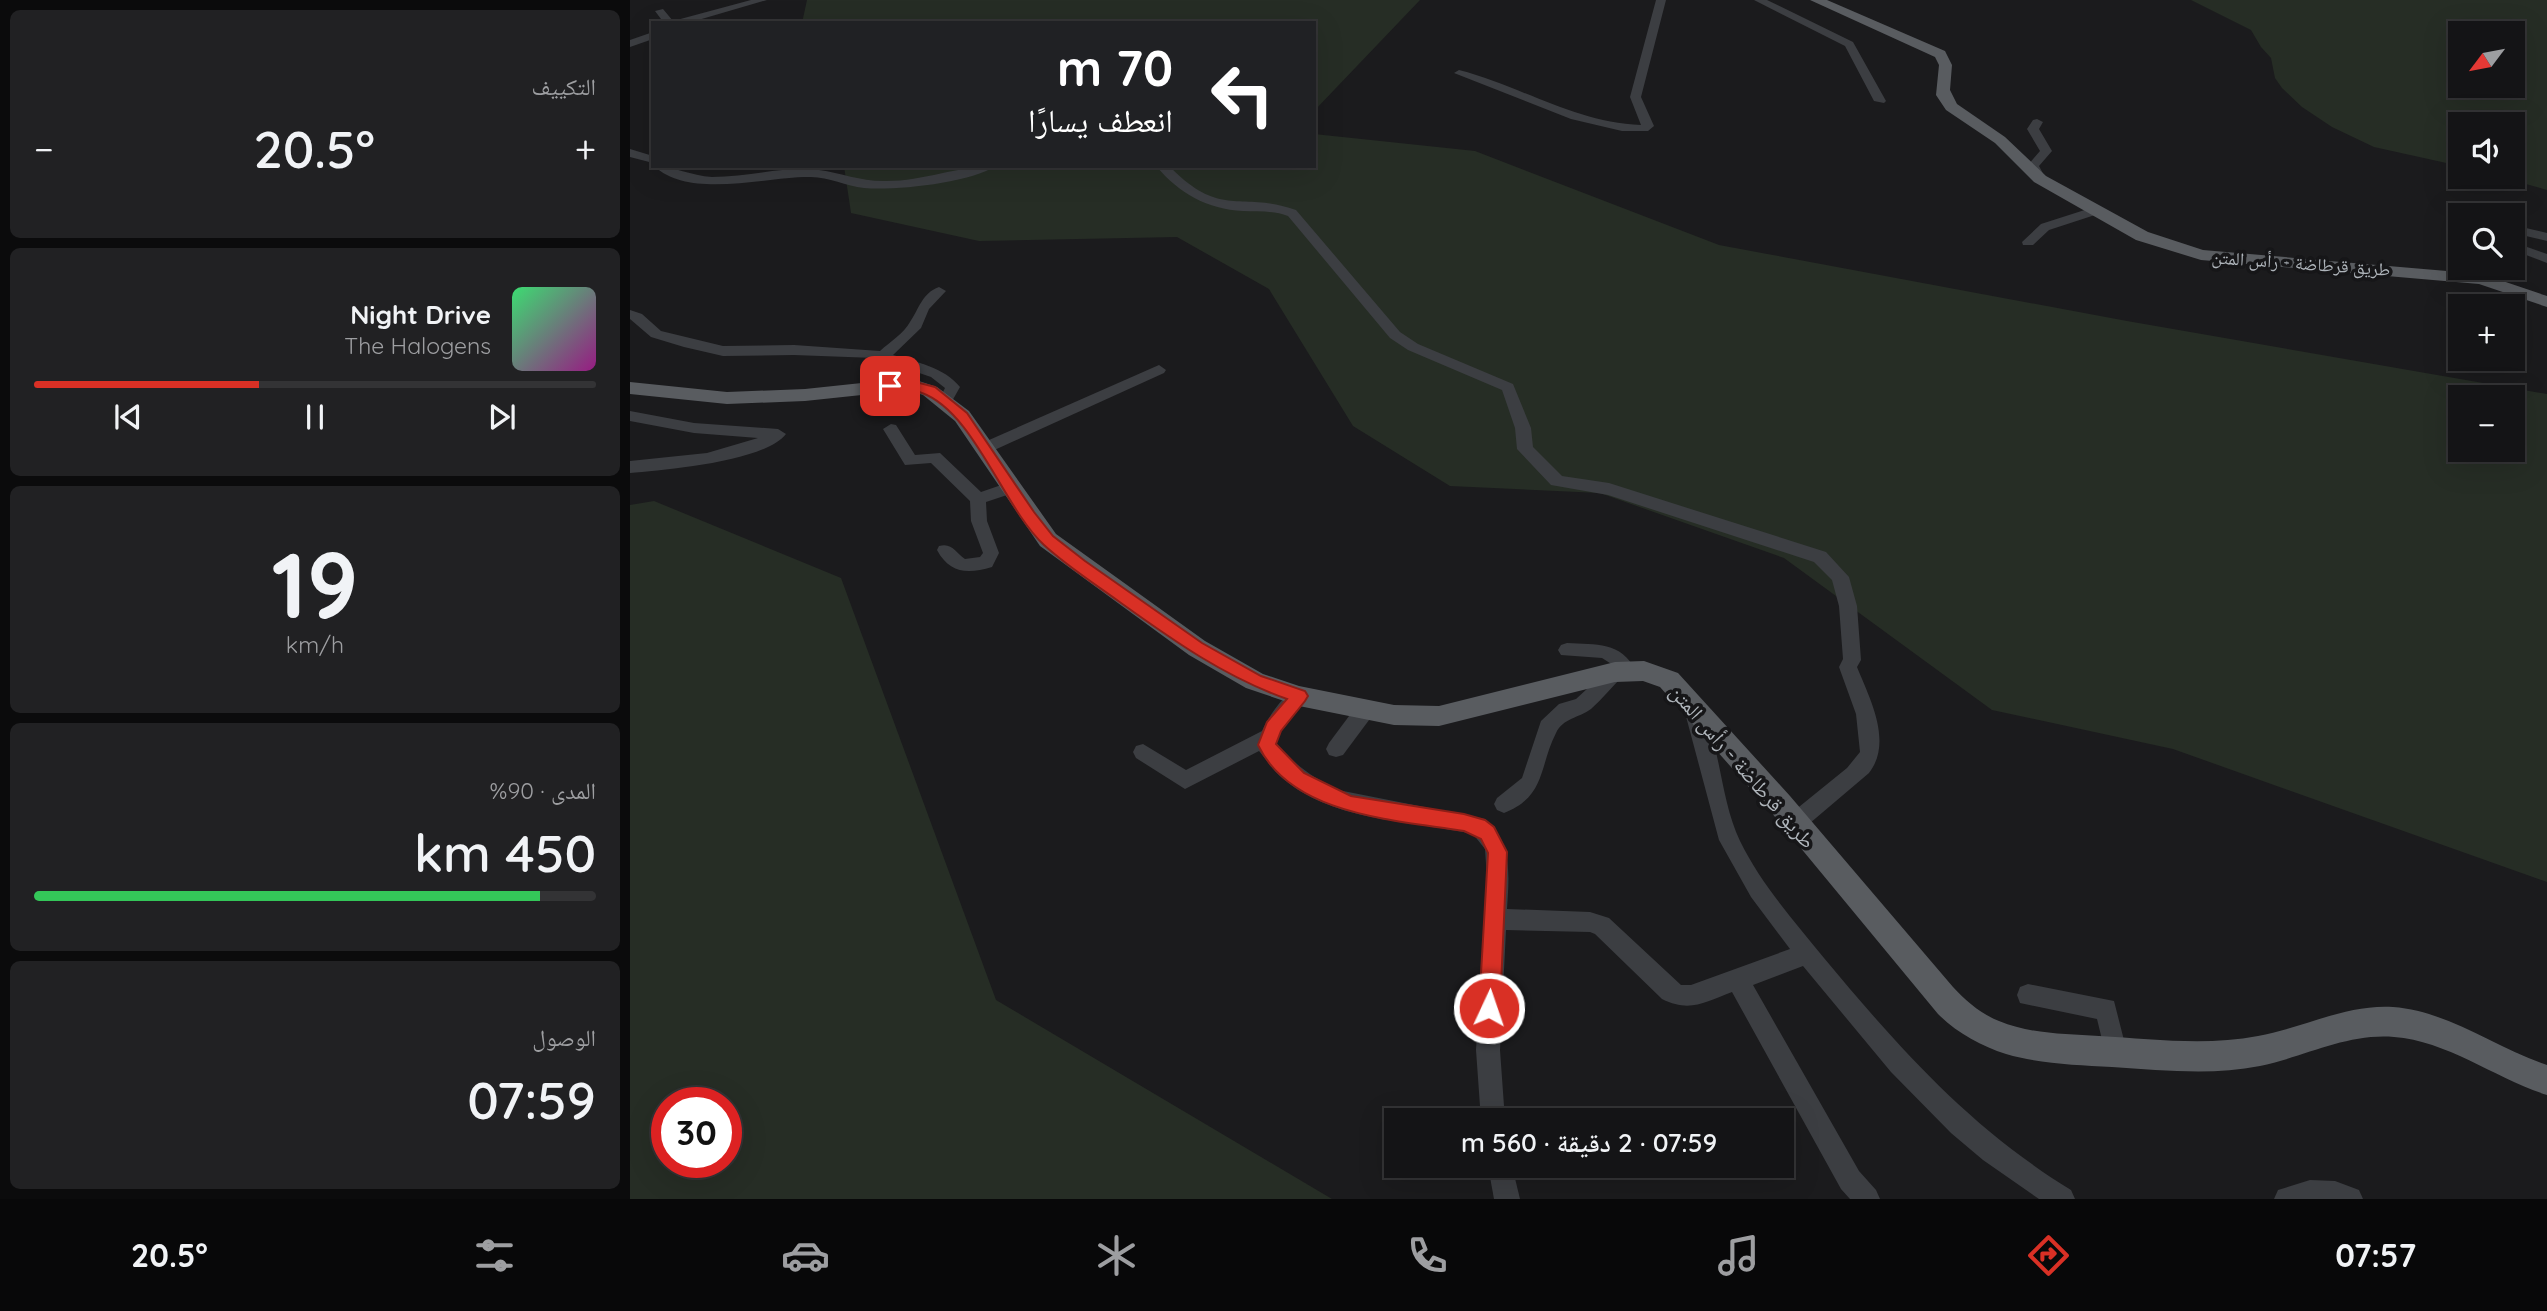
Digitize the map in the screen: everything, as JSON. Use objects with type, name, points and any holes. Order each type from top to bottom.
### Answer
[{"type":"main road","name":"طريق قرطاضة - رأس المتن","points":[[1816,0],[1940,54],[1945,59],[1943,93],[1946,100],[1997,138],[2026,169],[2040,179],[2141,236],[2201,255],[2482,279],[2547,302]]},
{"type":"main road","points":[[630,388],[680,395],[740,398],[916,386],[930,391],[954,408]]},
{"type":"main road","name":"طريق قرطاضة - رأس المتن","points":[[954,408],[1048,540],[1197,648],[1255,681],[1299,696],[1364,710],[1394,715],[1439,716],[1621,671],[1644,671],[1669,680],[1796,822],[1860,904],[1967,1020],[1987,1032],[2036,1046],[2164,1057],[2261,1051],[2310,1035],[2394,1022],[2434,1032],[2501,1063],[2547,1080]]},
{"type":"street","points":[[683,21],[762,0]]},
{"type":"street","points":[[1459,74],[1494,83],[1595,121],[1644,129],[1648,126],[1647,120],[1636,102],[1635,93],[1640,84],[1661,0]]},
{"type":"street","points":[[1759,0],[1849,44],[1856,51],[1865,76],[1880,101]]},
{"type":"street","points":[[660,10],[668,21]]},
{"type":"street","points":[[630,44],[651,36]]},
{"type":"street","points":[[2038,122],[2033,130],[2046,151],[2033,166],[2040,179]]},
{"type":"street","points":[[630,153],[651,159]]},
{"type":"street","points":[[663,168],[677,176],[692,178],[751,179],[810,173],[867,184],[919,183],[954,177],[983,168]]},
{"type":"street","points":[[1164,168],[1185,191],[1200,200],[1221,206],[1279,208],[1292,213],[1395,335],[1423,352],[1508,387],[1523,428],[1525,449],[1557,481],[1609,489],[1820,557],[1840,577],[1848,606],[1852,660],[1848,667],[1866,718],[1870,748],[1866,763],[1796,822]]},
{"type":"street","points":[[2028,242],[2045,227],[2094,211]]},
{"type":"street","points":[[2525,232],[2547,237]]},
{"type":"street","points":[[2525,251],[2547,259]]},
{"type":"street","points":[[882,356],[916,325],[923,307],[939,291]]},
{"type":"street","points":[[630,314],[656,334],[723,351],[794,350],[882,356],[936,374],[953,387],[954,408]]},
{"type":"street","points":[[985,448],[1159,370]]},
{"type":"street","points":[[630,416],[694,428],[778,434],[754,448],[670,465],[630,467]]},
{"type":"street","points":[[891,429],[912,461],[934,457],[978,499],[979,521],[991,553],[986,562],[969,567],[955,563],[945,551]]},
{"type":"street","points":[[978,499],[1010,488]]},
{"type":"street","points":[[1504,804],[1530,783],[1548,727],[1566,710],[1582,705],[1621,671],[1619,657],[1608,651],[1567,650]]},
{"type":"street","points":[[1299,696],[1268,737],[1266,745],[1297,778],[1324,794],[1349,804],[1478,826],[1488,833],[1497,852],[1488,1050],[1492,1108]]},
{"type":"street","points":[[1693,705],[1729,840],[1737,857],[1778,918],[1849,1006],[1930,1097],[1991,1153],[2036,1185],[2062,1199]]},
{"type":"street","points":[[1336,749],[1364,710]]},
{"type":"street","points":[[1143,752],[1185,780],[1268,737]]},
{"type":"street","points":[[1495,919],[1590,922],[1601,925],[1670,991],[1680,996],[1701,993],[1807,954]]},
{"type":"street","points":[[1738,980],[1850,1180],[1867,1199]]},
{"type":"street","points":[[2028,995],[2106,1009],[2115,1052]]},
{"type":"street","points":[[1503,1178],[1507,1199]]},
{"type":"street","points":[[2287,1199],[2295,1195],[2350,1199]]},
{"type":"shaded area","points":[[807,0],[1420,0],[1316,109],[1316,21],[802,21]]},
{"type":"shaded area","points":[[2191,0],[2547,0],[2547,190],[2525,184],[2525,112],[2448,112],[2448,163],[2374,147],[2332,127],[2302,107],[2275,78],[2271,58],[2251,30]]},
{"type":"shaded area","points":[[1316,134],[1475,151],[1719,245],[2127,321],[2495,385],[2448,385],[2448,462],[2525,462],[2525,390],[2547,394],[2547,882],[2173,749],[1992,710],[1784,558],[1600,493],[1450,486],[1353,426],[1269,289],[1177,237],[979,241],[851,213],[844,168],[1316,168]]},
{"type":"shaded area","points":[[654,501],[841,578],[996,1000],[1332,1199],[630,1199],[630,505]]},
{"type":"route","points":[[890,386],[916,386],[930,391],[962,416],[1048,540],[1080,565],[1197,648],[1255,681],[1299,696],[1273,727],[1266,745],[1297,778],[1324,794],[1349,804],[1464,822],[1478,826],[1488,833],[1497,852],[1498,879],[1489,1008]]}]
